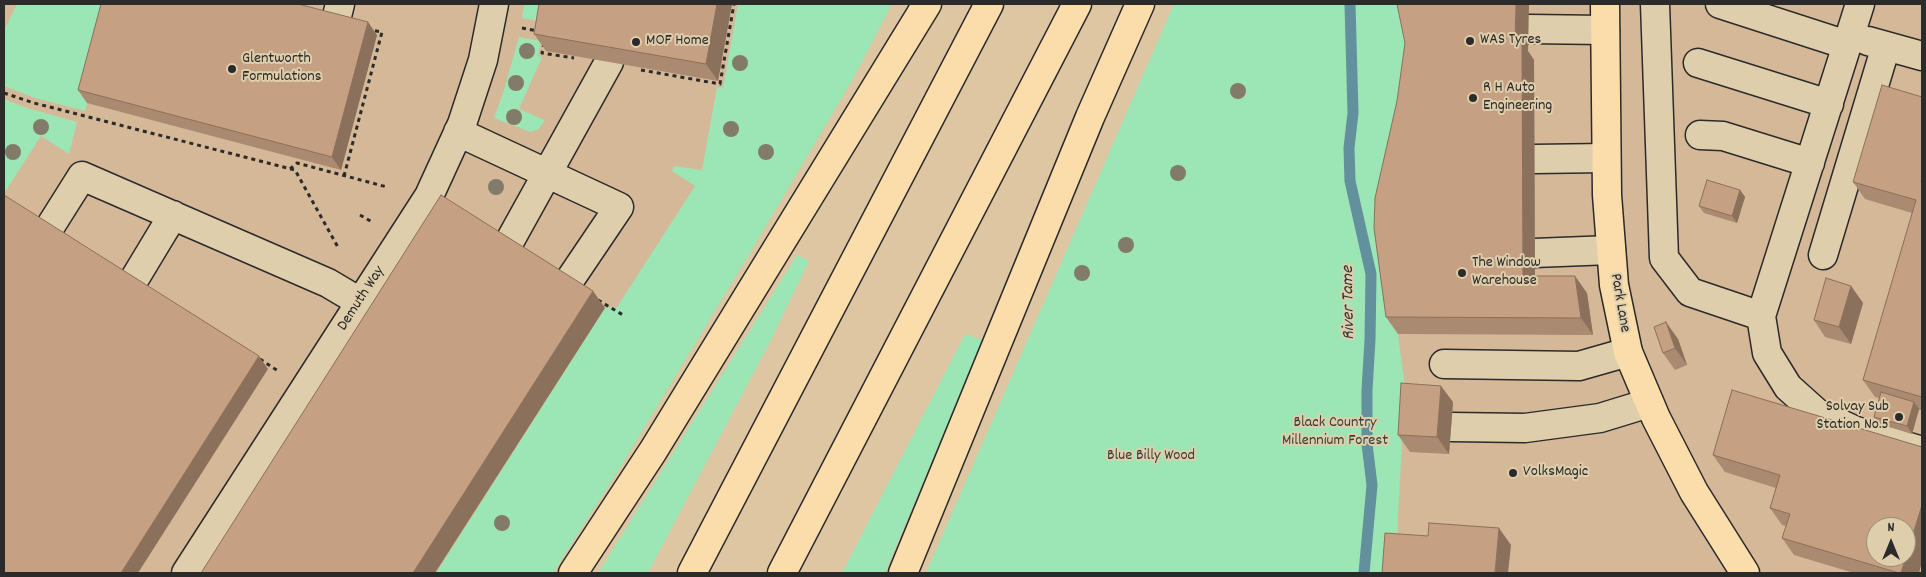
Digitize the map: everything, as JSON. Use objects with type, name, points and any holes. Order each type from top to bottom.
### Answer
[{"type":"main road","points":[[574,573],[653,451],[927,4]]},
{"type":"main road","points":[[692,573],[989,4]]},
{"type":"main road","points":[[782,573],[1077,4]]},
{"type":"main road","points":[[903,573],[1090,117],[1140,4]]},
{"type":"main road","name":"Park Lane","points":[[1605,4],[1606,195],[1614,286],[1628,352],[1649,403],[1694,492],[1745,573]]},
{"type":"street","name":"Demuth Way","points":[[186,573],[429,196],[458,132],[483,60],[494,4]]},
{"type":"street","points":[[1655,4],[1664,258],[1690,292],[1761,316]]},
{"type":"street","points":[[1720,4],[1848,40],[1886,46],[1922,56]]},
{"type":"street","points":[[1860,4],[1761,316],[1767,353],[1788,387],[1817,413],[1856,431],[1922,451]]},
{"type":"street","points":[[1528,29],[1605,30]]},
{"type":"street","points":[[1823,255],[1876,122],[1886,46]]},
{"type":"street","points":[[507,246],[609,63]]},
{"type":"street","points":[[1698,63],[1828,104]]},
{"type":"street","points":[[458,132],[619,207],[567,284]]},
{"type":"street","points":[[1700,135],[1723,136],[1810,163]]},
{"type":"street","points":[[1534,159],[1606,158]]},
{"type":"street","points":[[48,230],[82,176],[328,283],[360,302]]},
{"type":"street","points":[[132,283],[173,215]]},
{"type":"street","points":[[1534,252],[1611,250]]},
{"type":"street","points":[[1444,364],[1580,366],[1628,352]]},
{"type":"street","points":[[1451,427],[1525,428],[1600,418],[1649,403]]},
{"type":"path","points":[[544,39],[542,53],[609,63],[720,84],[734,4]]},
{"type":"path","points":[[337,16],[382,32],[344,176]]},
{"type":"path","points":[[515,27],[546,32]]},
{"type":"path","points":[[4,93],[34,103],[295,170],[341,254]]},
{"type":"path","points":[[290,169],[297,163],[387,187]]},
{"type":"path","points":[[360,215],[376,225]]},
{"type":"shaded area","points":[[4,4],[892,4],[853,79],[750,253],[620,468],[553,573],[4,573]]},
{"type":"shaded area","points":[[1405,4],[1922,4],[1922,573],[1395,573],[1398,531],[1386,245]]},
{"type":"green space","points":[[17,4],[113,4],[85,111],[35,98],[4,86],[4,30]]},
{"type":"green space","points":[[524,4],[546,4],[543,22],[522,18]]},
{"type":"green space","points":[[738,4],[892,4],[853,79],[750,253],[620,468],[553,573],[436,573],[605,308],[617,307],[695,186],[672,171],[674,166],[702,170],[717,87],[723,88]]},
{"type":"green space","points":[[1174,4],[1405,4],[1417,60],[1386,245],[1405,387],[1395,573],[926,573]]},
{"type":"green space","points":[[519,37],[541,41],[538,56],[542,57],[519,109],[545,120],[539,129],[530,132],[494,118]]},
{"type":"green space","points":[[4,99],[27,108],[77,122],[69,154],[41,136],[5,192]]},
{"type":"green space","points":[[797,255],[809,261],[770,342],[648,573],[598,573]]},
{"type":"green space","points":[[965,334],[983,340],[885,573],[842,573]]},
{"type":"building","name":"Glentworth Formulations","points":[[101,4],[298,4],[368,22],[332,157],[78,90]]},
{"type":"building","name":"MOF Home","points":[[539,4],[717,4],[706,64],[534,34]]},
{"type":"building","points":[[1397,4],[1516,4],[1515,43],[1522,43],[1523,276],[1575,276],[1581,318],[1386,317],[1374,228],[1375,198],[1397,101],[1405,43]]},
{"type":"building","points":[[1882,85],[1922,97],[1922,397],[1863,380],[1916,200],[1853,182]]},
{"type":"building","points":[[1707,180],[1740,190],[1732,216],[1699,206]]},
{"type":"building","points":[[4,195],[259,356],[121,573],[4,573]]},
{"type":"building","points":[[441,195],[593,291],[413,573],[201,573]]},
{"type":"building","points":[[1826,278],[1851,286],[1839,327],[1814,320]]},
{"type":"building","points":[[1666,322],[1675,348],[1663,353],[1654,327]]},
{"type":"building","points":[[1401,383],[1441,386],[1437,437],[1398,435]]},
{"type":"building","points":[[1732,390],[1922,447],[1922,505],[1916,524],[1916,517],[1866,517],[1866,563],[1782,538],[1790,514],[1770,508],[1780,475],[1713,455]]},
{"type":"building","name":"Solvay Sub Station No.5","points":[[1881,392],[1914,402],[1907,426],[1874,417]]},
{"type":"building","points":[[1429,523],[1499,528],[1495,573],[1382,573],[1385,533],[1428,536]]},
{"type":"building","points":[[1879,567],[1903,567],[1901,573]]},
{"type":"waterway","name":"River Tame","points":[[1350,4],[1353,113],[1349,148],[1350,181],[1371,274],[1367,444],[1372,485],[1364,573]]},
{"type":"place","name":"WAS Tyres","points":[[1470,41]]},
{"type":"place","name":"MOF Home","points":[[636,42]]},
{"type":"place","name":"Glentworth Formulations","points":[[232,69]]},
{"type":"place","name":"R H Auto Engineering","points":[[1473,98]]},
{"type":"place","name":"The Window Warehouse","points":[[1462,273]]},
{"type":"place","name":"Solvay Sub Station No.5","points":[[1899,417]]},
{"type":"place","name":"VolksMagic","points":[[1513,473]]},
{"type":"park label","name":"Black Country Millennium Forest","points":[[1335,433]]},
{"type":"park label","name":"Blue Billy Wood","points":[[1151,457]]}]
